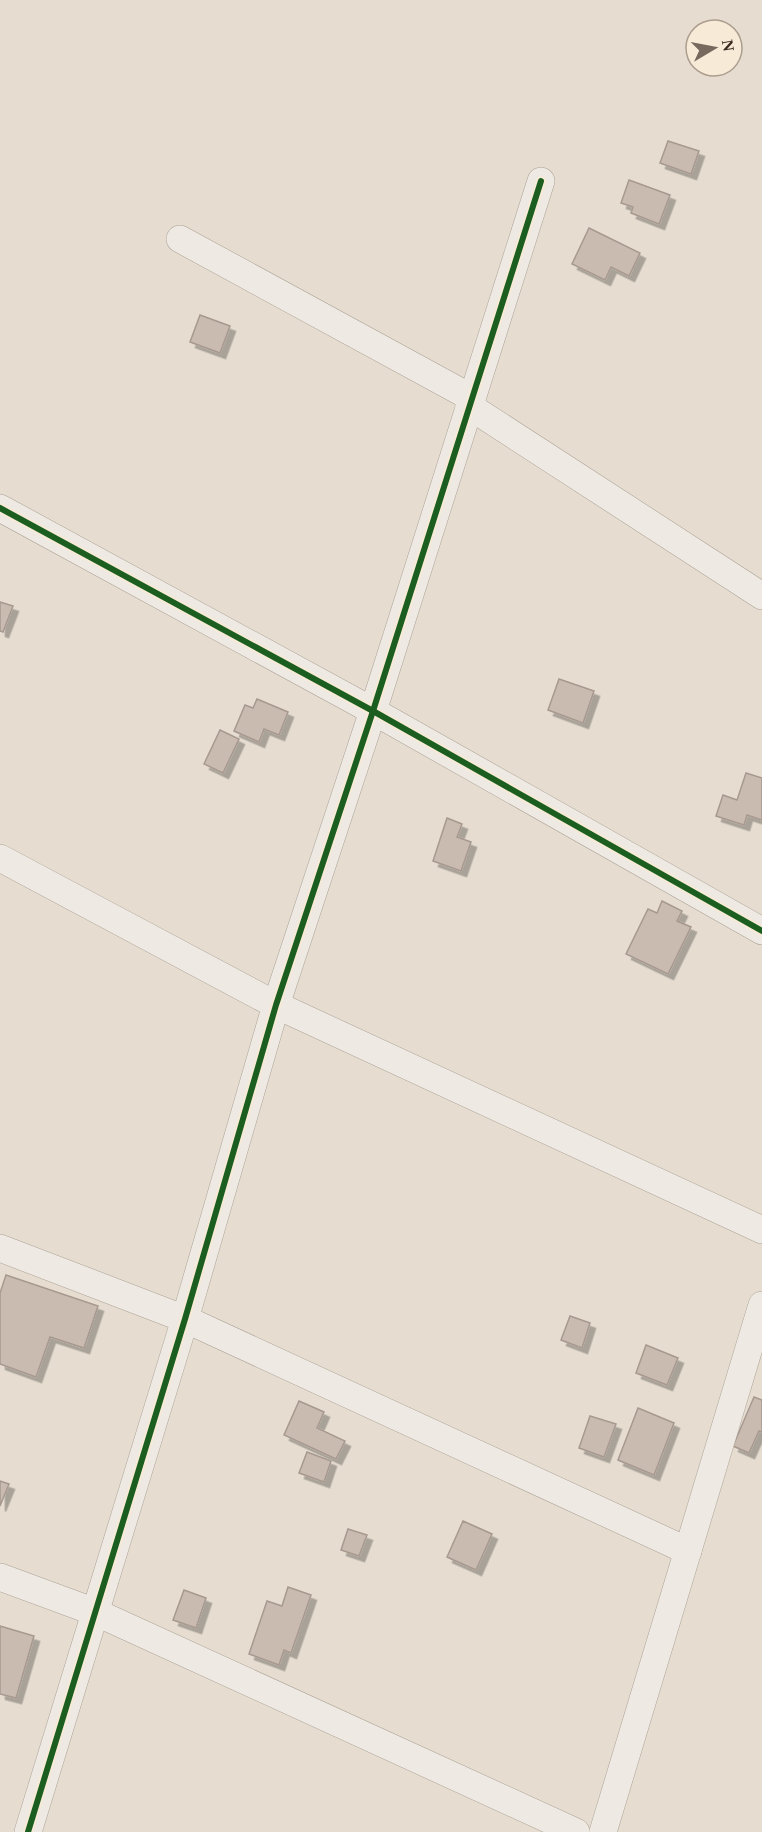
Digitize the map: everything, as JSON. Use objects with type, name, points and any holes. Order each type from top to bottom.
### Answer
[{"type":"street","points":[[28,1832],[185,1319],[276,1005],[373,711],[541,181]]},
{"type":"street","points":[[180,239],[471,402],[762,596]]},
{"type":"street","points":[[0,508],[373,711],[762,931]]},
{"type":"street","points":[[0,858],[276,1005],[762,1230]]},
{"type":"street","points":[[0,1248],[185,1319],[688,1551]]},
{"type":"street","points":[[603,1832],[762,1305]]},
{"type":"street","points":[[0,1577],[95,1612],[576,1832]]},
{"type":"building","points":[[668,141],[699,151],[691,174],[660,163]]},
{"type":"building","points":[[629,180],[670,195],[659,224],[631,213],[633,207],[621,203]]},
{"type":"building","points":[[589,228],[640,253],[629,276],[611,267],[605,280],[572,264]]},
{"type":"building","points":[[200,315],[230,326],[220,353],[190,342]]},
{"type":"building","points":[[0,602],[13,606],[3,632],[0,631]]},
{"type":"building","points":[[559,679],[594,691],[583,723],[548,710]]},
{"type":"building","points":[[257,699],[288,712],[279,735],[264,729],[259,742],[234,731],[245,705],[253,708]]},
{"type":"building","points":[[220,730],[239,739],[223,773],[204,764]]},
{"type":"building","points":[[746,773],[762,778],[762,820],[747,815],[744,825],[716,816],[723,795],[737,800]]},
{"type":"building","points":[[447,818],[462,824],[457,837],[471,842],[461,871],[433,861]]},
{"type":"building","points":[[662,901],[682,911],[677,921],[691,927],[668,974],[626,954],[648,909],[657,913]]},
{"type":"building","points":[[6,1275],[98,1306],[84,1348],[50,1337],[36,1377],[0,1364],[0,1293]]},
{"type":"building","points":[[570,1316],[590,1323],[582,1348],[561,1340]]},
{"type":"building","points":[[646,1345],[678,1358],[667,1385],[636,1373]]},
{"type":"building","points":[[754,1397],[762,1400],[762,1432],[759,1431],[749,1453],[733,1446]]},
{"type":"building","points":[[299,1401],[324,1412],[317,1428],[345,1441],[336,1459],[284,1435]]},
{"type":"building","points":[[638,1408],[674,1423],[654,1475],[618,1460]]},
{"type":"building","points":[[590,1416],[616,1424],[604,1457],[579,1448]]},
{"type":"building","points":[[307,1452],[331,1461],[324,1482],[299,1473]]},
{"type":"building","points":[[0,1481],[9,1484],[0,1506]]},
{"type":"building","points":[[463,1521],[492,1534],[476,1570],[447,1557]]},
{"type":"building","points":[[348,1529],[367,1535],[359,1556],[341,1550]]},
{"type":"building","points":[[288,1587],[311,1595],[291,1653],[284,1650],[279,1665],[249,1654],[267,1601],[282,1606]]},
{"type":"building","points":[[184,1590],[206,1598],[196,1628],[173,1620]]},
{"type":"building","points":[[0,1626],[34,1636],[16,1698],[0,1694]]},
{"type":"cycle path","points":[[28,1832],[185,1319],[276,1005],[373,711],[541,181]]},
{"type":"cycle path","points":[[0,508],[373,711],[762,931]]}]
